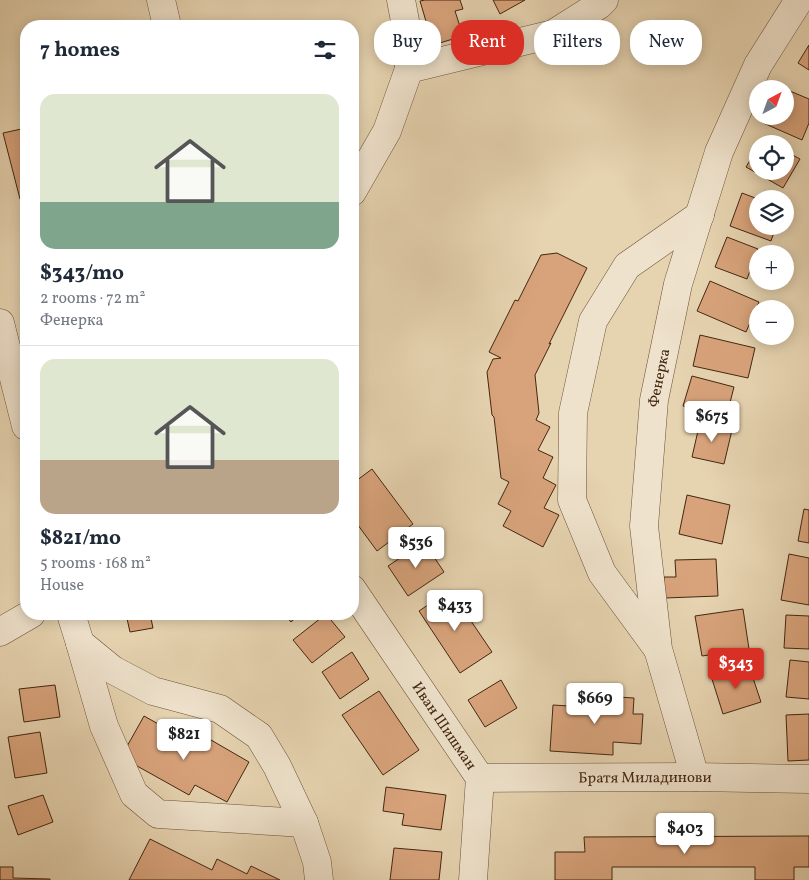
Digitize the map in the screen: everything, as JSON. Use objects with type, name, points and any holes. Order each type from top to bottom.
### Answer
[{"type":"street","points":[[161,0],[166,20]]},
{"type":"street","points":[[359,180],[387,131],[409,69],[405,21],[401,0]]},
{"type":"street","points":[[409,69],[553,34],[604,0]]},
{"type":"street","name":"Фенерка","points":[[695,777],[658,648],[644,526],[654,400],[678,284],[718,152],[758,65],[799,0]]},
{"type":"street","points":[[658,648],[602,573],[572,500],[573,413],[593,322],[627,266],[700,215]]},
{"type":"street","points":[[0,323],[20,402]]},
{"type":"street","name":"Иван Шишман","points":[[359,599],[480,778],[473,880]]},
{"type":"street","points":[[0,632],[21,620]]},
{"type":"street","points":[[73,620],[104,726],[134,794],[158,814],[304,823]]},
{"type":"street","points":[[80,643],[113,670],[153,691],[220,709],[259,736],[277,766],[304,823],[317,862],[318,880]]},
{"type":"street","name":"Братя Миладинови","points":[[480,778],[695,777],[809,779]]},
{"type":"building","points":[[460,0],[463,9],[455,11],[458,20],[451,20],[451,40],[441,43],[441,20],[426,20],[420,1]]},
{"type":"building","points":[[493,0],[525,0],[500,14]]},
{"type":"building","points":[[809,45],[809,70],[798,63]]},
{"type":"building","points":[[794,93],[809,99],[809,123],[802,140],[768,125],[794,125]]},
{"type":"building","points":[[20,129],[20,199],[3,133]]},
{"type":"building","points":[[794,156],[800,159],[794,169]]},
{"type":"building","points":[[769,180],[788,180],[783,188]]},
{"type":"building","points":[[742,193],[749,196],[749,233],[730,226]]},
{"type":"building","points":[[755,235],[773,235],[771,241]]},
{"type":"building","points":[[727,237],[749,246],[749,274],[747,279],[715,267]]},
{"type":"building","points":[[557,253],[587,268],[535,375],[539,413],[536,420],[550,427],[538,450],[553,457],[543,478],[556,485],[544,508],[559,515],[543,547],[503,526],[511,511],[498,504],[509,482],[501,478],[487,372],[493,359],[501,358],[489,352],[515,300],[518,301],[541,255]]},
{"type":"building","points":[[710,281],[754,300],[749,300],[749,325],[746,332],[697,311]]},
{"type":"building","points":[[700,335],[755,348],[748,378],[693,366]]},
{"type":"building","points":[[692,376],[734,387],[726,418],[683,406]]},
{"type":"building","points":[[700,422],[732,430],[724,464],[692,457]]},
{"type":"building","points":[[372,469],[413,524],[377,551],[359,527],[359,479]]},
{"type":"building","points":[[687,495],[730,505],[722,544],[679,534]]},
{"type":"building","points":[[804,509],[809,510],[809,543],[798,541]]},
{"type":"building","points":[[424,542],[444,572],[408,596],[388,566]]},
{"type":"building","points":[[789,554],[809,558],[809,605],[781,600]]},
{"type":"building","points":[[716,559],[718,596],[665,598],[664,577],[676,577],[675,560]]},
{"type":"building","points":[[450,590],[492,652],[460,673],[419,611]]},
{"type":"building","points":[[743,609],[749,649],[702,656],[695,616]]},
{"type":"building","points":[[786,615],[809,616],[809,649],[784,648]]},
{"type":"building","points":[[127,620],[151,620],[153,628],[130,632]]},
{"type":"building","points":[[318,620],[331,620],[345,637],[312,663],[293,640]]},
{"type":"building","points":[[352,652],[369,679],[340,699],[322,672]]},
{"type":"building","points":[[790,660],[809,662],[809,699],[786,697]]},
{"type":"building","points":[[749,666],[761,702],[723,714],[712,679]]},
{"type":"building","points":[[501,680],[517,708],[485,727],[468,700]]},
{"type":"building","points":[[55,685],[60,717],[24,722],[19,689]]},
{"type":"building","points":[[379,691],[419,750],[383,775],[342,715]]},
{"type":"building","points":[[570,694],[634,698],[633,714],[643,714],[641,744],[613,742],[613,755],[550,751],[553,705],[569,706]]},
{"type":"building","points":[[809,714],[809,760],[788,761],[786,715]]},
{"type":"building","points":[[144,716],[205,750],[211,740],[249,762],[227,802],[195,785],[189,795],[121,757]]},
{"type":"building","points":[[40,732],[47,773],[15,778],[8,737]]},
{"type":"building","points":[[386,787],[446,795],[441,830],[402,825],[404,814],[383,811]]},
{"type":"building","points":[[43,795],[53,822],[18,835],[8,806]]},
{"type":"building","points":[[809,836],[809,867],[794,867],[794,880],[755,880],[755,867],[612,867],[612,880],[555,880],[555,852],[585,852],[584,837]]},
{"type":"building","points":[[150,839],[212,870],[217,859],[247,874],[251,866],[280,880],[129,880]]},
{"type":"building","points":[[394,848],[442,852],[439,880],[390,880]]},
{"type":"building","points":[[0,867],[13,867],[13,878],[50,880],[0,880]]}]
